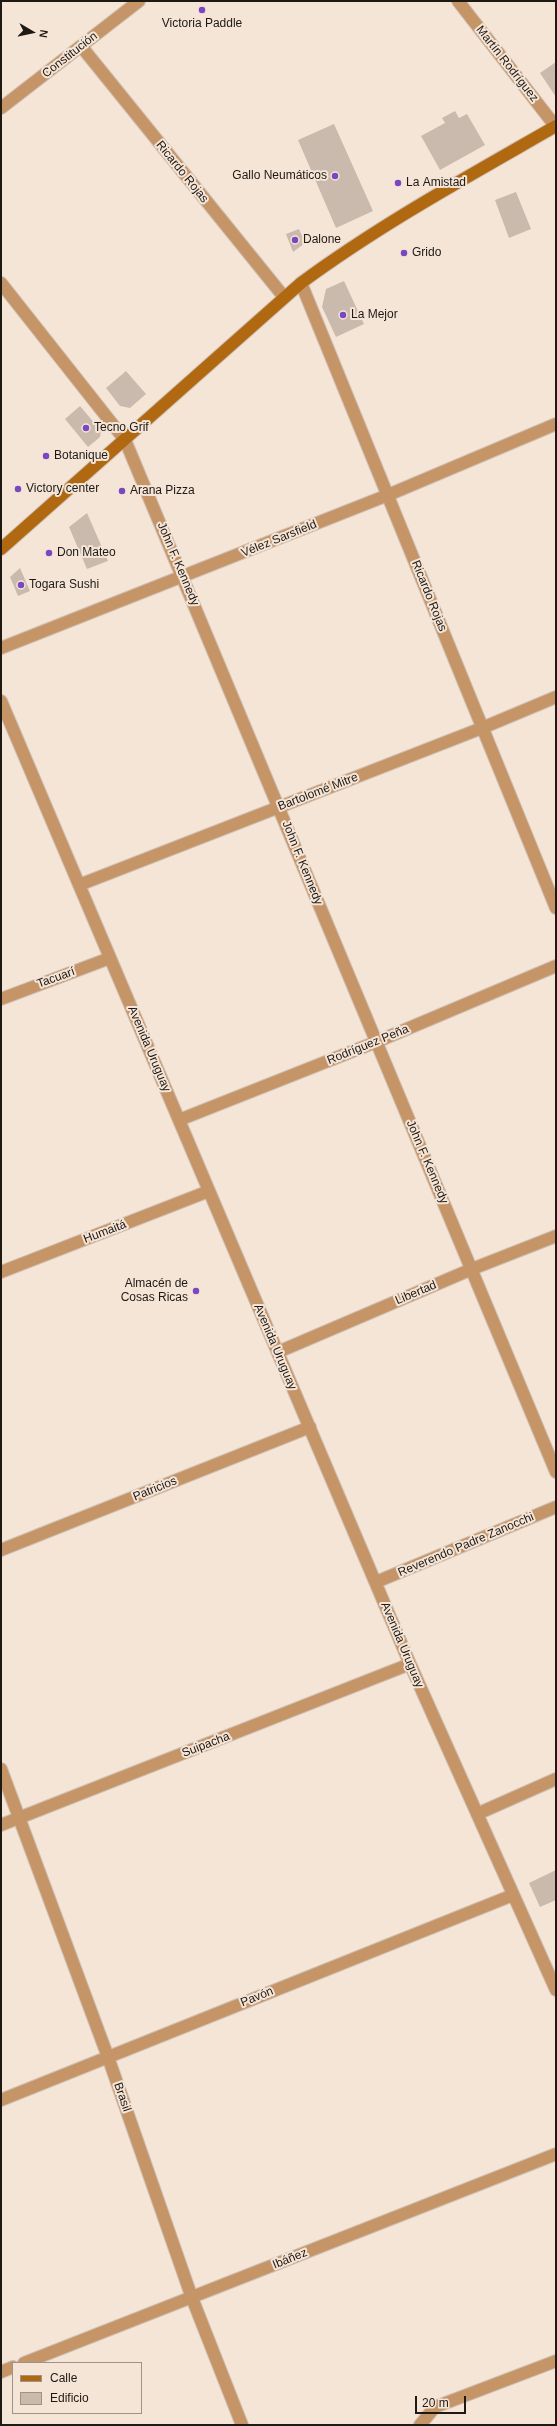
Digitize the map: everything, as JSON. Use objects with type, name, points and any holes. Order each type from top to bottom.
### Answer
[{"type":"main road","points":[[1,549],[301,283],[361,241],[556,126]]},
{"type":"street","name":"Constitución","points":[[1,108],[139,1]]},
{"type":"street","name":"Martín Rodríguez","points":[[458,1],[556,126]]},
{"type":"street","name":"Ricardo Rojas","points":[[81,46],[284,297]]},
{"type":"street","name":"John F. Kennedy","points":[[1,283],[125,440],[556,1472]]},
{"type":"street","name":"Ricardo Rojas","points":[[301,283],[556,908]]},
{"type":"street","name":"Vélez Sarsfield","points":[[1,648],[388,496],[556,424]]},
{"type":"street","name":"Bartolomé Mitre","points":[[79,885],[482,728],[556,696]]},
{"type":"street","name":"Avenida Uruguay","points":[[1,701],[410,1664],[556,1990]]},
{"type":"street","name":"Tacuarí","points":[[1,998],[110,958]]},
{"type":"street","name":"Rodríguez Peña","points":[[179,1120],[376,1042],[556,966]]},
{"type":"street","name":"Humaitá","points":[[1,1272],[209,1191]]},
{"type":"street","name":"Libertad","points":[[278,1352],[472,1269],[556,1236]]},
{"type":"street","name":"Patricios","points":[[1,1550],[310,1427]]},
{"type":"street","name":"Reverendo Padre Zanocchi","points":[[376,1582],[556,1507]]},
{"type":"street","name":"Suipacha","points":[[1,1825],[410,1664]]},
{"type":"street","name":"Brasil","points":[[1,1769],[108,2057],[192,2298],[242,2425]]},
{"type":"street","points":[[476,1814],[556,1779]]},
{"type":"street","name":"Pavón","points":[[1,2100],[513,1896]]},
{"type":"street","name":"Ibáñez","points":[[27,2362],[556,2154]]},
{"type":"street","points":[[420,2424],[435,2407],[556,2361]]},
{"type":"street","points":[[1,2372],[12,2367]]},
{"type":"building","points":[[556,62],[556,97],[540,73]]},
{"type":"building","points":[[455,111],[459,118],[467,114],[485,145],[440,170],[421,136],[445,123],[442,118]]},
{"type":"building","name":"Gallo Neumáticos","points":[[334,124],[373,211],[336,228],[298,140]]},
{"type":"building","points":[[516,192],[531,229],[509,238],[495,200]]},
{"type":"building","points":[[299,229],[305,243],[293,252],[286,234]]},
{"type":"building","name":"La Mejor","points":[[344,281],[364,324],[336,337],[322,307],[326,289]]},
{"type":"building","points":[[126,371],[146,394],[130,408],[120,406],[106,388]]},
{"type":"building","name":"Tecno Grif","points":[[80,406],[101,431],[100,437],[88,447],[65,419]]},
{"type":"building","points":[[87,513],[108,561],[87,569],[69,527]]},
{"type":"building","name":"Togara Sushi","points":[[20,568],[30,591],[18,596],[10,577]]},
{"type":"building","points":[[556,1870],[556,1900],[540,1907],[529,1883]]},
{"type":"place","name":"Victoria Paddle","points":[[202,10]]},
{"type":"place","name":"Gallo Neumáticos","points":[[335,176]]},
{"type":"place","name":"La Amistad","points":[[398,183]]},
{"type":"place","name":"Dalone","points":[[295,240]]},
{"type":"place","name":"Grido","points":[[404,253]]},
{"type":"place","name":"La Mejor","points":[[343,315]]},
{"type":"place","name":"Tecno Grif","points":[[86,428]]},
{"type":"place","name":"Botanique","points":[[46,456]]},
{"type":"place","name":"Victory center","points":[[18,489]]},
{"type":"place","name":"Arana Pizza","points":[[122,491]]},
{"type":"place","name":"Don Mateo","points":[[49,553]]},
{"type":"place","name":"Togara Sushi","points":[[21,585]]},
{"type":"place","name":"Almacén de Cosas Ricas","points":[[196,1291]]}]
